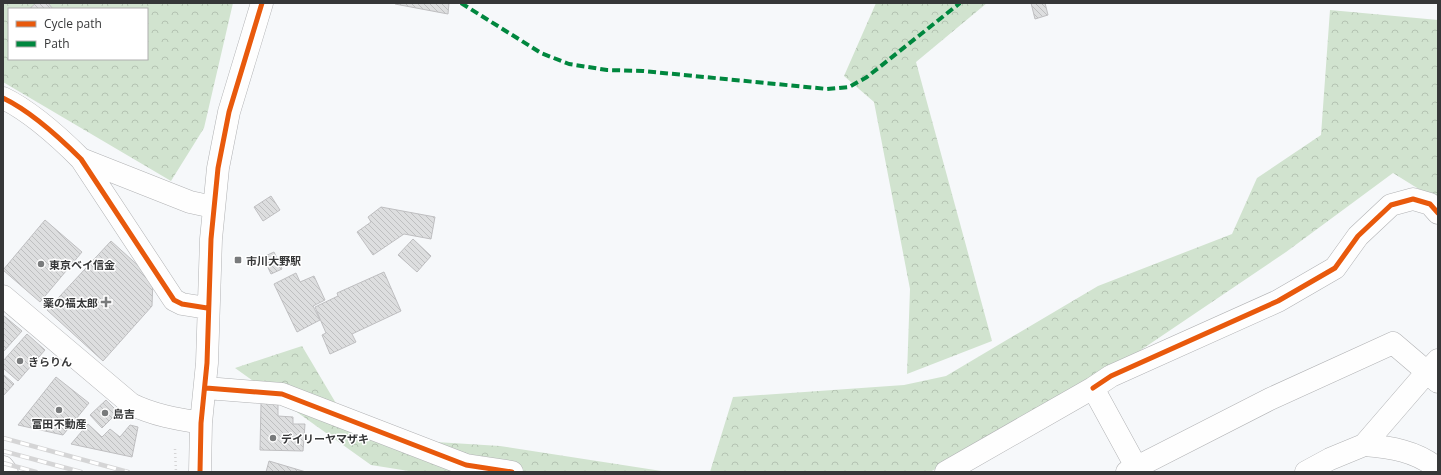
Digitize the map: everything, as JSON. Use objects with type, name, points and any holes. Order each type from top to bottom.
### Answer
[{"type":"street","points":[[200,472],[201,423],[206,388],[207,308],[218,168],[229,112],[262,3]]},
{"type":"street","points":[[3,98],[15,104],[68,146],[81,159],[174,300],[182,304],[207,308]]},
{"type":"street","points":[[81,159],[190,202],[214,208]]},
{"type":"street","points":[[946,472],[1093,388],[1111,376],[1278,301],[1335,268],[1358,236],[1391,206],[1413,199],[1430,204],[1438,213]]},
{"type":"street","points":[[3,296],[131,404],[144,410],[167,417],[201,423]]},
{"type":"street","points":[[1093,388],[1134,470],[1270,399],[1393,343],[1434,372],[1364,445],[1330,459],[1306,472]]},
{"type":"street","points":[[206,388],[282,394],[466,465],[512,472]]},
{"type":"street","points":[[1364,445],[1392,448],[1416,455],[1438,469]]},
{"type":"street","points":[[3,467],[7,472]]},
{"type":"path","points":[[175,449],[176,472]]},
{"type":"green space","points":[[3,3],[233,3],[204,128],[171,181],[3,82]]},
{"type":"green space","points":[[876,3],[987,3],[916,62],[992,341],[907,374],[910,289],[874,102],[844,76]]},
{"type":"green space","points":[[1330,10],[1438,20],[1438,201],[1393,173],[1286,252],[1089,385],[930,472],[710,472],[733,397],[904,385],[946,376],[1098,286],[1232,234],[1257,178],[1321,135]]},
{"type":"green space","points":[[302,346],[356,437],[500,446],[668,472],[415,472],[371,465],[235,368]]},
{"type":"building","points":[[36,3],[48,3],[52,8],[30,8]]},
{"type":"building","points":[[449,3],[448,14],[395,4]]},
{"type":"building","points":[[1031,3],[1045,3],[1048,15],[1035,19]]},
{"type":"building","points":[[271,196],[280,210],[263,221],[254,207]]},
{"type":"building","points":[[381,207],[435,217],[431,239],[404,234],[373,255],[357,232],[371,222],[368,217]]},
{"type":"building","points":[[45,220],[82,252],[40,302],[3,270]]},
{"type":"building","points":[[413,239],[431,256],[417,272],[398,255]]},
{"type":"building","points":[[111,241],[153,279],[152,306],[103,361],[47,310]]},
{"type":"building","points":[[274,252],[282,269],[271,274],[263,257]]},
{"type":"building","points":[[384,272],[401,311],[352,334],[356,342],[330,354],[322,335],[326,333],[315,307],[338,296],[337,293]]},
{"type":"building","points":[[296,273],[300,282],[314,276],[325,300],[313,306],[320,320],[297,332],[274,284]]},
{"type":"building","points":[[3,315],[22,331],[3,352]]},
{"type":"building","points":[[27,334],[45,350],[18,381],[3,368],[3,361]]},
{"type":"building","points":[[3,374],[14,384],[3,396]]},
{"type":"building","points":[[56,377],[89,403],[63,435],[18,425]]},
{"type":"building","points":[[106,400],[118,412],[102,428],[90,415]]},
{"type":"building","points":[[261,403],[278,404],[278,416],[293,417],[293,424],[305,424],[303,451],[260,450]]},
{"type":"building","points":[[88,424],[102,437],[110,429],[120,437],[130,425],[138,427],[132,457],[71,444]]},
{"type":"building","points":[[269,461],[306,472],[266,472]]},
{"type":"railway","points":[[3,438],[128,472]]},
{"type":"railway","points":[[3,451],[81,472]]},
{"type":"railway","points":[[3,463],[36,472]]},
{"type":"marked path","points":[[461,3],[541,53],[569,64],[607,70],[643,71],[827,89],[849,87],[867,77],[960,3]]},
{"type":"cycle path","points":[[200,472],[201,423],[207,363],[211,239],[218,168],[229,112],[262,3]]},
{"type":"cycle path","points":[[3,98],[13,103],[44,125],[81,159],[174,300],[182,304],[207,308]]},
{"type":"cycle path","points":[[1093,388],[1111,376],[1278,301],[1335,268],[1358,236],[1391,205],[1413,199],[1430,204],[1438,213]]},
{"type":"cycle path","points":[[206,388],[282,394],[466,465],[512,472]]},
{"type":"place","name":"市川大野駅","points":[[238,260]]},
{"type":"place","name":"東京ベイ信金","points":[[41,264]]},
{"type":"place","name":"薬の福太郎","points":[[106,302]]},
{"type":"place","name":"きらりん","points":[[20,361]]},
{"type":"place","name":"富田不動産","points":[[59,410]]},
{"type":"place","name":"島吉","points":[[105,413]]},
{"type":"place","name":"デイリーヤマザキ","points":[[273,438]]}]
